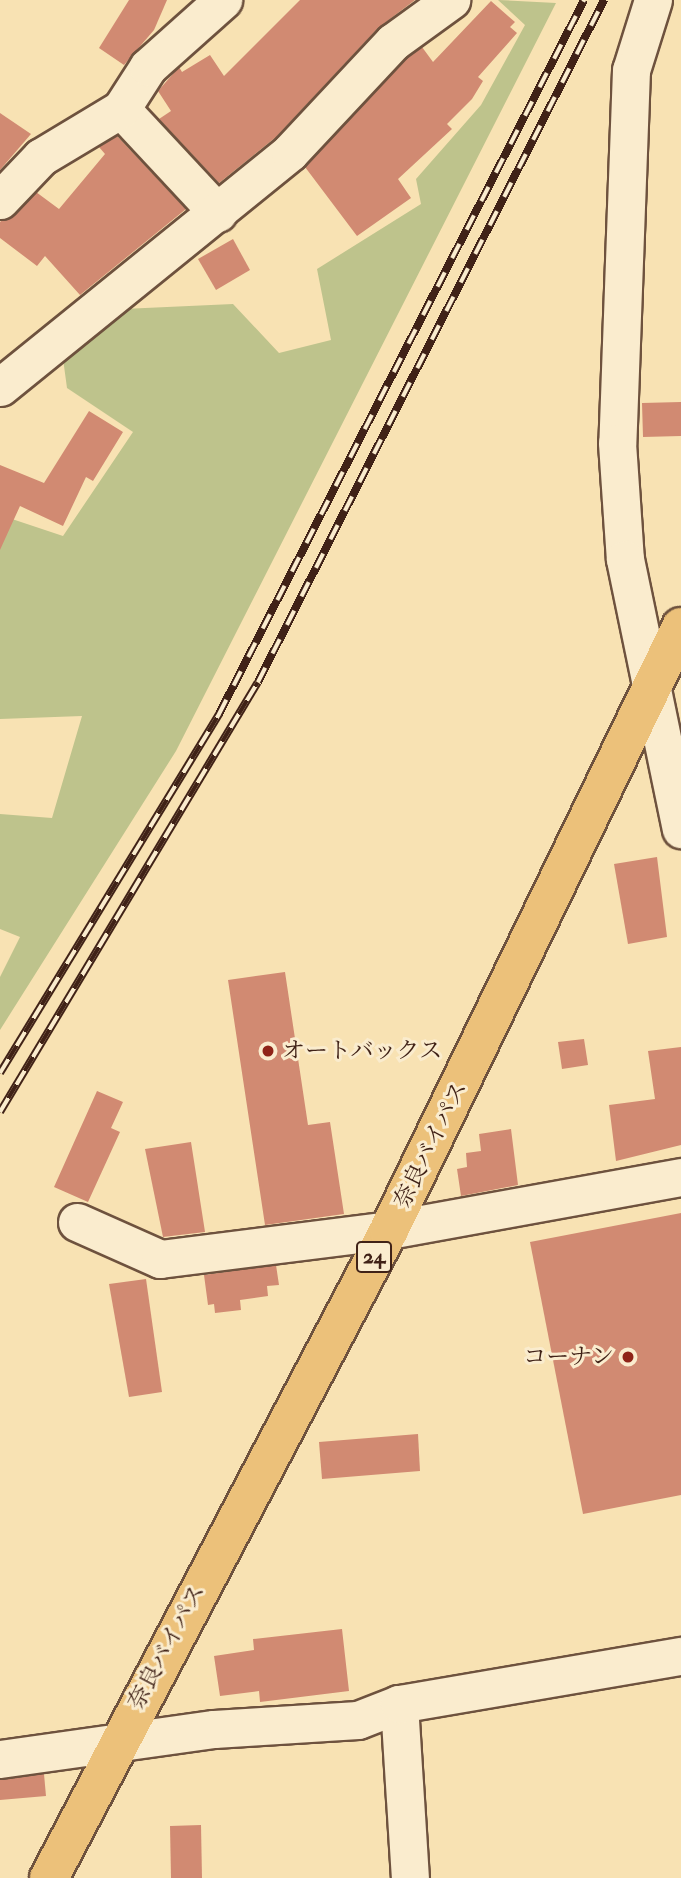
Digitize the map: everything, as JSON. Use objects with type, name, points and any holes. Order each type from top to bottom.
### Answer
[{"type":"highway","name":"奈良バイパス","points":[[49,1878],[116,1744],[389,1230],[651,697],[681,627]]},
{"type":"street","points":[[0,200],[41,157],[121,109],[148,67],[223,0]]},
{"type":"street","points":[[7,365],[218,213],[290,152],[393,42],[452,0]]},
{"type":"street","points":[[653,0],[631,70],[617,443],[625,559],[651,697],[681,829]]},
{"type":"street","points":[[121,109],[218,213]]},
{"type":"street","points":[[77,1222],[160,1259],[389,1230],[681,1177]]},
{"type":"street","points":[[0,1759],[116,1744],[358,1720],[399,1704],[681,1656]]},
{"type":"street","points":[[399,1704],[410,1878]]},
{"type":"green space","points":[[498,0],[556,3],[176,751],[0,1030],[0,977],[20,937],[0,929],[0,814],[52,818],[82,716],[0,719],[0,515],[63,536],[133,432],[67,388],[61,344],[123,309],[233,304],[279,353],[331,340],[317,269],[421,204],[416,179],[481,105],[525,25]]},
{"type":"building","points":[[129,0],[167,0],[154,30],[124,65],[99,48]]},
{"type":"building","points":[[300,0],[415,0],[378,28],[276,137],[219,183],[159,119],[171,111],[158,91],[179,67],[182,72],[210,55],[224,76]]},
{"type":"building","points":[[491,1],[515,22],[510,27],[517,33],[478,77],[483,81],[472,99],[447,124],[452,129],[398,179],[411,198],[357,236],[305,167],[407,58],[422,47],[433,62]]},
{"type":"building","points":[[0,113],[31,134],[0,170]]},
{"type":"building","points":[[117,136],[186,209],[80,295],[45,256],[37,266],[0,238],[0,222],[36,192],[59,209],[105,154],[99,147]]},
{"type":"building","points":[[233,239],[250,270],[216,290],[198,259]]},
{"type":"building","points":[[681,402],[681,436],[643,437],[642,403]]},
{"type":"building","points":[[89,411],[123,432],[93,481],[86,477],[63,526],[20,506],[0,550],[0,465],[44,483]]},
{"type":"building","points":[[657,857],[667,937],[628,944],[614,864]]},
{"type":"building","name":"オートバックス","points":[[285,972],[308,1125],[330,1122],[344,1214],[265,1225],[228,980]]},
{"type":"building","points":[[584,1039],[588,1065],[562,1069],[558,1042]]},
{"type":"building","points":[[681,1047],[681,1145],[616,1161],[609,1105],[655,1099],[648,1051]]},
{"type":"building","points":[[97,1091],[123,1102],[111,1128],[120,1132],[88,1202],[54,1187]]},
{"type":"building","points":[[511,1129],[518,1185],[461,1196],[457,1169],[467,1167],[466,1153],[481,1151],[479,1134]]},
{"type":"building","points":[[191,1142],[205,1232],[163,1237],[145,1149]]},
{"type":"building","points":[[681,1213],[681,1495],[583,1514],[530,1242]]},
{"type":"building","points":[[276,1265],[279,1285],[267,1286],[268,1296],[240,1300],[241,1310],[215,1313],[214,1304],[208,1305],[204,1275]]},
{"type":"building","points":[[146,1279],[162,1392],[129,1397],[109,1284]]},
{"type":"building","points":[[418,1434],[420,1471],[322,1479],[319,1442]]},
{"type":"building","points":[[342,1629],[349,1691],[260,1702],[259,1691],[220,1696],[214,1656],[254,1650],[253,1639]]},
{"type":"building","points":[[44,1774],[46,1796],[0,1800],[0,1780]]},
{"type":"building","points":[[201,1825],[202,1878],[171,1878],[170,1826]]},
{"type":"railway","points":[[0,1073],[219,714],[584,0]]},
{"type":"railway","points":[[0,1112],[258,682],[604,0]]},
{"type":"place","name":"オートバックス","points":[[268,1051]]},
{"type":"place","name":"コーナン","points":[[628,1357]]}]
